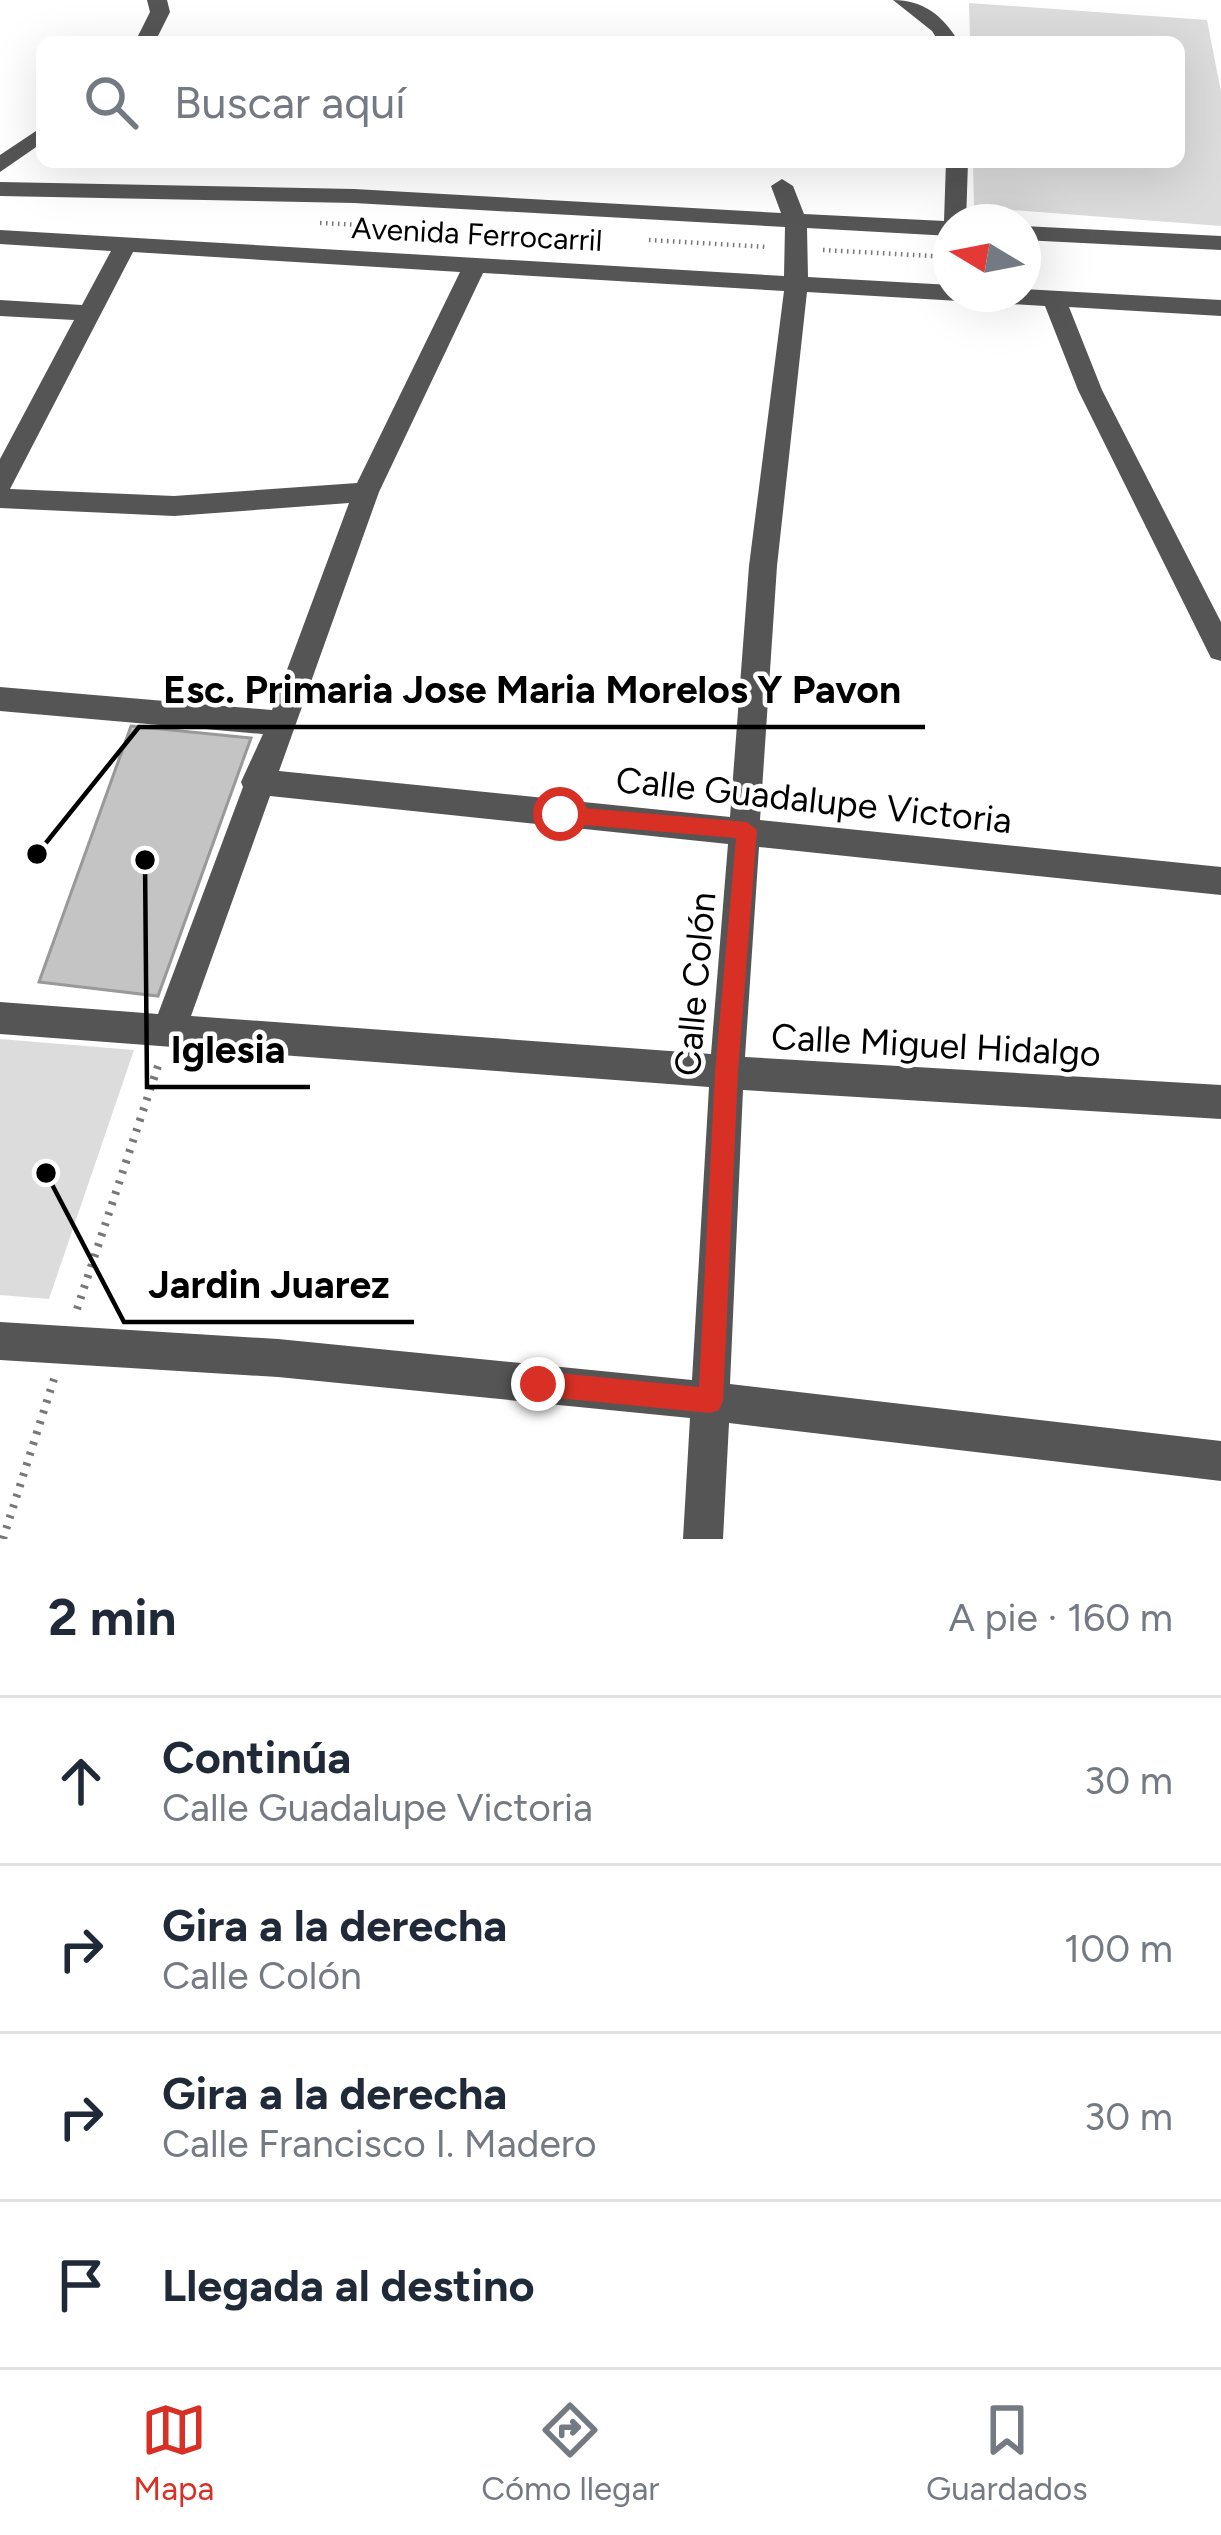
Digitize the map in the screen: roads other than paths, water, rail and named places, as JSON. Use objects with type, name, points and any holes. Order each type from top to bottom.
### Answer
[{"type":"street","points":[[148,36],[160,12],[157,0]]},
{"type":"street","points":[[902,0],[940,26],[946,36]]},
{"type":"street","points":[[0,165],[36,138]]},
{"type":"street","points":[[954,204],[957,168]]},
{"type":"street","points":[[782,186],[796,221]]},
{"type":"street","name":"Avenida Ferrocarril","points":[[0,189],[354,196],[933,225]]},
{"type":"street","name":"Calle Colón","points":[[703,1539],[727,1072],[763,566],[796,284],[796,221]]},
{"type":"street","points":[[1041,234],[1221,243]]},
{"type":"street","name":"Avenida Ferrocarril","points":[[0,237],[933,292]]},
{"type":"street","points":[[0,484],[126,243]]},
{"type":"street","points":[[170,1028],[256,782],[366,492],[476,263]]},
{"type":"street","points":[[1041,298],[1221,308]]},
{"type":"street","points":[[1054,299],[1090,390],[1221,650]]},
{"type":"street","points":[[0,308],[93,313]]},
{"type":"street","points":[[0,498],[174,506],[366,492]]},
{"type":"street","points":[[0,699],[278,723]]},
{"type":"street","name":"Calle Guadalupe Victoria","points":[[256,782],[1221,881]]},
{"type":"street","name":"Calle Miguel Hidalgo","points":[[0,1018],[727,1072],[1221,1102]]},
{"type":"street","points":[[0,1341],[278,1358],[710,1401],[1221,1461]]},
{"type":"place","name":"Esc. Primaria Jose Maria Morelos Y Pavon","points":[[37,854]]},
{"type":"place","name":"Iglesia","points":[[145,860]]},
{"type":"place","name":"Jardin Juarez","points":[[46,1173]]}]
